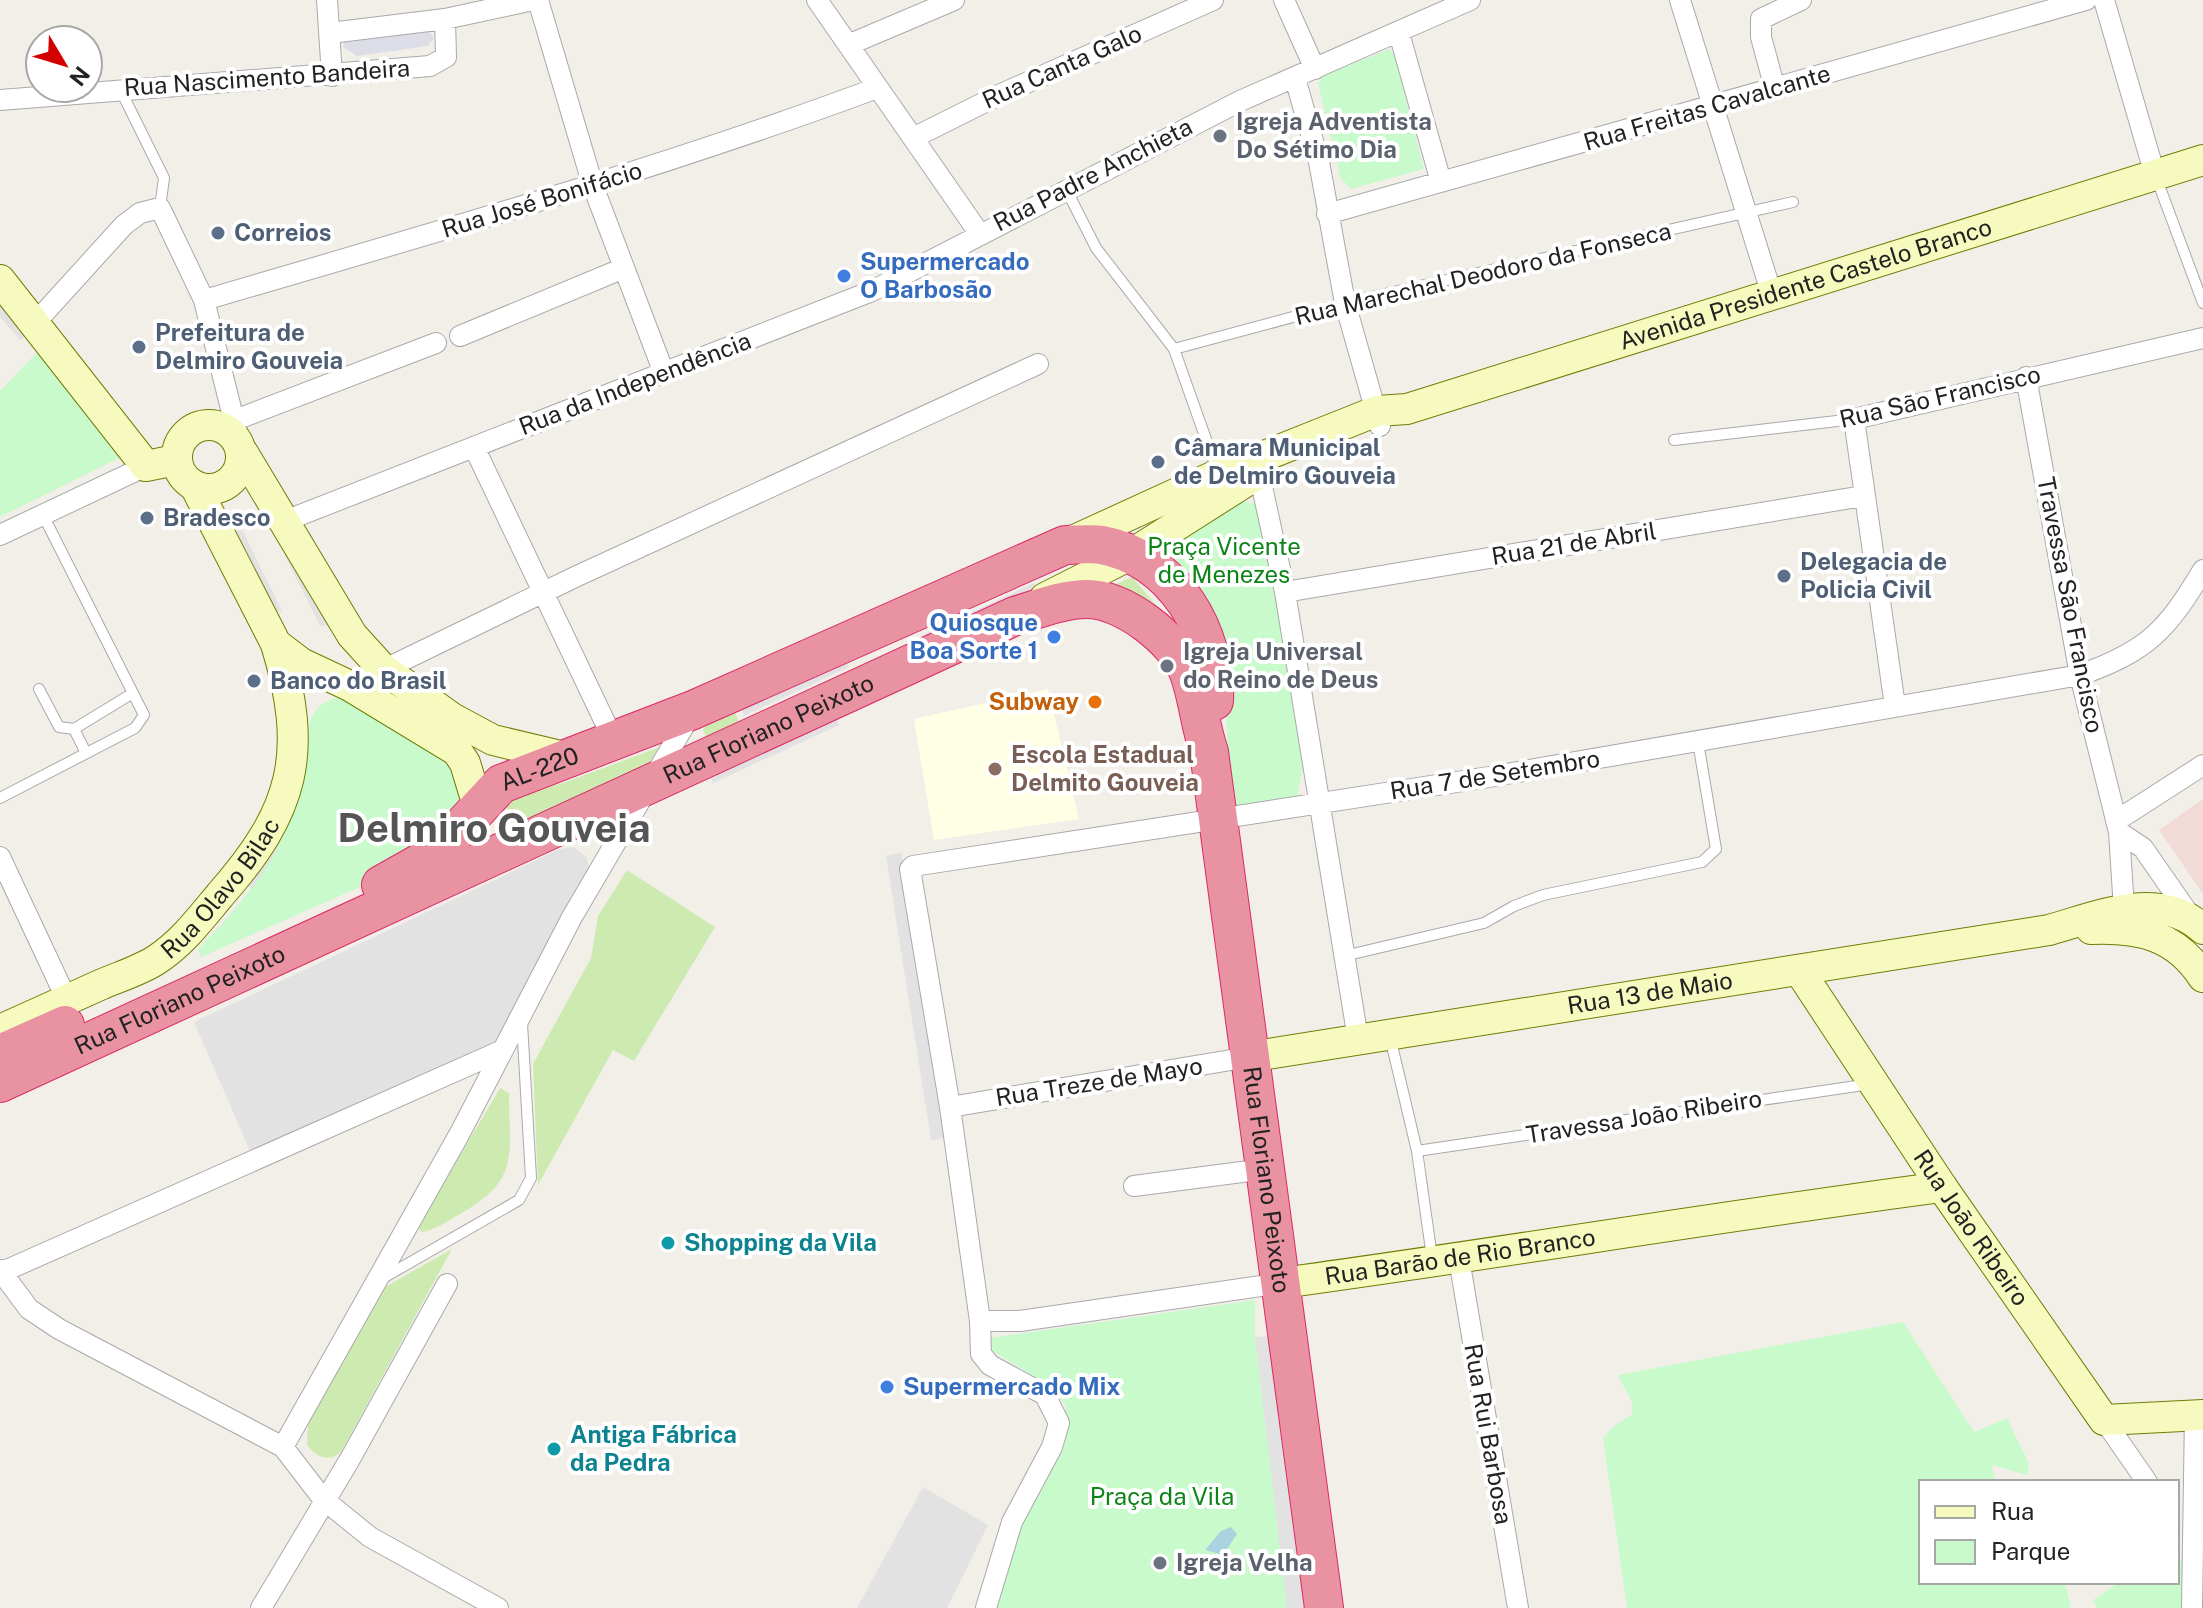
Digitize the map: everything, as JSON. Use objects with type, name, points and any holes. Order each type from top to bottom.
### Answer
[{"type":"highway","name":"Rua Floriano Peixoto","points":[[1065,545],[1101,545],[1130,555],[1167,578],[1196,614],[1215,681],[1209,752],[1324,1608]]},
{"type":"highway","name":"AL-220","points":[[0,1054],[396,879],[436,854],[501,784],[693,710],[1065,545]]},
{"type":"highway","name":"Rua Floriano Peixoto","points":[[0,1083],[1015,616],[1055,604],[1088,598],[1137,617],[1172,644],[1189,673],[1198,722],[1209,752]]},
{"type":"highway","points":[[871,631],[889,675]]},
{"type":"highway","points":[[478,806],[485,816],[505,831],[546,834]]},
{"type":"street","points":[[327,0],[332,76]]},
{"type":"street","points":[[535,0],[593,186],[664,373]]},
{"type":"street","name":"Rua Nascimento Bandeira","points":[[330,33],[445,19],[535,0]]},
{"type":"street","points":[[817,0],[979,233]]},
{"type":"street","points":[[848,45],[954,0]]},
{"type":"street","name":"Rua Canta Galo","points":[[913,138],[999,95],[1213,0]]},
{"type":"street","points":[[1284,0],[1315,69]]},
{"type":"street","name":"Rua Padre Anchieta","points":[[979,233],[1240,101],[1470,0]]},
{"type":"street","points":[[1680,0],[1772,295]]},
{"type":"street","points":[[1775,89],[1761,37],[1761,19],[1801,0]]},
{"type":"street","name":"Rua Freitas Cavalcante","points":[[1327,214],[2086,0]]},
{"type":"street","points":[[2104,0],[2155,175]]},
{"type":"street","name":"Rua Nascimento Bandeira","points":[[0,100],[430,66],[443,60],[445,19]]},
{"type":"street","points":[[1399,33],[1441,182]]},
{"type":"street","points":[[1295,78],[1319,162],[1345,303],[1388,416]]},
{"type":"street","name":"Rua José Bonifácio","points":[[204,300],[593,186],[756,133],[877,88]]},
{"type":"street","name":"Avenida Presidente Castelo Branco","points":[[1065,545],[1219,474],[1388,416],[2203,160]]},
{"type":"street","points":[[35,323],[124,225],[140,213],[160,208],[166,212],[204,300],[239,438],[352,635],[382,668],[452,718],[493,740],[565,757]]},
{"type":"street","name":"Rua da Independência","points":[[285,521],[872,291],[979,233]]},
{"type":"street","points":[[460,336],[624,268]]},
{"type":"street","points":[[0,280],[146,466]]},
{"type":"street","name":"Rua São Francisco","points":[[1854,419],[2203,338]]},
{"type":"street","points":[[239,438],[436,343]]},
{"type":"street","points":[[350,686],[544,592],[1038,364]]},
{"type":"street","name":"Travessa São Francisco","points":[[2026,377],[2080,675],[2118,826],[2124,909]]},
{"type":"street","name":"Avenida Presidente Castelo Branco","points":[[1015,616],[1130,555],[1259,473],[1388,416]]},
{"type":"street","points":[[1854,419],[1895,706]]},
{"type":"street","points":[[215,424],[239,438],[238,471],[224,485],[205,489],[195,486],[180,472],[176,460],[180,440],[195,427],[215,424]]},
{"type":"street","points":[[474,447],[613,739]]},
{"type":"street","points":[[0,535],[146,466],[176,460]]},
{"type":"street","points":[[1259,473],[1285,592],[1358,1039]]},
{"type":"street","name":"Rua Olavo Bilac","points":[[0,1030],[152,963],[176,946],[249,862],[280,806],[289,778],[296,734],[290,690],[276,644],[195,486]]},
{"type":"street","name":"Rua 21 de Abril","points":[[1285,592],[1863,496]]},
{"type":"street","name":"Rua 7 de Setembro","points":[[950,1107],[910,869],[1698,742],[2080,675],[2123,660],[2160,633],[2203,570]]},
{"type":"street","points":[[276,644],[301,663],[350,686],[457,751],[465,763],[478,806]]},
{"type":"street","points":[[283,1447],[378,1281],[572,917],[693,710]]},
{"type":"street","points":[[2198,924],[2143,848],[2118,826],[2203,765]]},
{"type":"street","points":[[0,857],[7,888],[67,1000]]},
{"type":"street","points":[[2049,930],[2124,909],[2159,907],[2198,924]]},
{"type":"street","points":[[2049,930],[2116,928],[2159,935],[2199,961]]},
{"type":"street","name":"Rua 13 de Maio","points":[[1249,1057],[2049,930]]},
{"type":"street","name":"Rua João Ribeiro","points":[[1799,970],[1942,1187],[2146,1480]]},
{"type":"street","points":[[498,1608],[370,1537],[323,1499],[283,1447],[59,1329],[29,1309],[0,1272],[503,1050]]},
{"type":"street","name":"Rua Treze de Mayo","points":[[950,1107],[1249,1057]]},
{"type":"street","points":[[950,1107],[980,1321],[981,1354],[990,1365],[1045,1395],[1059,1423],[1052,1447],[1012,1522],[986,1608]]},
{"type":"street","points":[[1134,1186],[1265,1169]]},
{"type":"street","name":"Rua Barão de Rio Branco","points":[[980,1321],[1020,1321],[1942,1187]]},
{"type":"street","name":"Rua Rui Barbosa","points":[[1446,1261],[1518,1608]]},
{"type":"street","points":[[261,1608],[323,1499],[350,1459],[447,1284]]},
{"type":"street","points":[[2104,1420],[2152,1420],[2200,1412],[2192,1548],[2192,1608]]},
{"type":"street","points":[[2179,1529],[2192,1548]]},
{"type":"lane","points":[[120,89],[164,178],[160,208]]},
{"type":"lane","points":[[2155,175],[2203,303]]},
{"type":"lane","points":[[1066,189],[1096,248],[1174,349],[1219,474]]},
{"type":"lane","name":"Rua Marechal Deodoro da Fonseca","points":[[1174,349],[1345,303],[1793,202]]},
{"type":"lane","name":"Rua São Francisco","points":[[1674,440],[1854,419]]},
{"type":"lane","points":[[0,798],[135,728],[144,715],[43,515]]},
{"type":"lane","points":[[39,689],[59,727],[74,729],[133,693]]},
{"type":"lane","points":[[74,729],[86,753]]},
{"type":"lane","points":[[1344,956],[1484,923],[1514,906],[1543,895],[1702,862],[1716,849],[1698,742]]},
{"type":"lane","points":[[378,1281],[519,1200],[531,1178],[522,1014]]},
{"type":"lane","points":[[1389,1035],[1446,1261]]},
{"type":"lane","name":"Travessa João Ribeiro","points":[[1417,1151],[1872,1083]]},
{"type":"shaded area","points":[[428,30],[434,38],[428,46],[357,56],[343,47],[344,41]]},
{"type":"shaded area","points":[[0,293],[30,332],[20,340],[0,317]]},
{"type":"shaded area","points":[[253,491],[334,626],[320,626]]},
{"type":"shaded area","points":[[223,515],[240,525],[283,613],[265,606]]},
{"type":"shaded area","points":[[1034,583],[1040,595],[924,649],[920,636]]},
{"type":"shaded area","points":[[844,656],[849,667],[744,716],[739,704]]},
{"type":"shaded area","name":"Escola Estadual Delmito Gouveia","points":[[1048,689],[1079,819],[934,840],[914,719]]},
{"type":"shaded area","points":[[833,712],[839,725],[713,783],[708,770]]},
{"type":"shaded area","points":[[306,758],[288,824],[274,856],[252,889],[248,886],[269,853]]},
{"type":"shaded area","points":[[2203,799],[2203,894],[2159,830]]},
{"type":"shaded area","points":[[573,847],[586,856],[591,874],[506,1034],[483,1050],[253,1158],[194,1022],[560,849]]},
{"type":"shaded area","points":[[901,852],[949,1137],[931,1140],[886,856]]},
{"type":"shaded area","points":[[1274,1336],[1311,1608],[1287,1608],[1255,1337]]},
{"type":"shaded area","points":[[923,1487],[988,1525],[947,1608],[857,1608]]},
{"type":"green space","points":[[1389,49],[1394,54],[1424,169],[1351,189],[1340,177],[1318,83],[1323,76]]},
{"type":"green space","points":[[42,347],[127,454],[0,517],[0,391]]},
{"type":"green space","name":"Praça Vicente de Menezes","points":[[1234,498],[1260,506],[1305,754],[1296,803],[1237,812],[1230,805],[1226,712],[1161,552]]},
{"type":"green space","points":[[1132,577],[1162,612],[1109,587]]},
{"type":"green space","points":[[347,696],[450,754],[464,796],[412,864],[201,957],[198,949],[246,895],[283,835],[300,790],[312,717],[326,702]]},
{"type":"green space","points":[[734,710],[741,727],[707,739],[703,730],[708,722]]},
{"type":"green space","points":[[660,747],[645,768],[524,824],[515,824],[507,816],[507,802],[513,796],[563,783]]},
{"type":"green space","points":[[627,870],[715,927],[634,1061],[613,1050],[538,1185],[533,1064],[591,958],[598,916]]},
{"type":"green space","points":[[500,1088],[509,1093],[510,1150],[502,1177],[480,1202],[421,1232],[418,1227]]},
{"type":"green space","points":[[452,1249],[341,1452],[327,1458],[314,1453],[307,1445],[308,1425],[380,1290]]},
{"type":"green space","name":"Praça da Vila","points":[[1255,1300],[1255,1337],[1288,1608],[993,1608],[1022,1522],[1065,1444],[1068,1426],[1065,1405],[1055,1390],[993,1351],[989,1338]]},
{"type":"green space","points":[[1903,1322],[1974,1432],[2007,1418],[2029,1464],[2027,1475],[1992,1465],[1995,1480],[1919,1480],[1919,1584],[2065,1584],[2071,1608],[1627,1608],[1603,1438],[1632,1414],[1632,1402],[1618,1375]]},
{"type":"green space","points":[[2179,1556],[2183,1565],[2183,1608],[2097,1608],[2093,1600],[2117,1584],[2179,1584]]},
{"type":"water","points":[[1231,1527],[1237,1534],[1223,1555],[1205,1550],[1221,1531]]},
{"type":"place","name":"Igreja Adventista Do Sétimo Dia","points":[[1220,136]]},
{"type":"place","name":"Correios","points":[[218,233]]},
{"type":"place","name":"Supermercado O Barbosão","points":[[844,276]]},
{"type":"place","name":"Prefeitura de Delmiro Gouveia","points":[[139,347]]},
{"type":"place","name":"Câmara Municipal de Delmiro Gouveia","points":[[1158,462]]},
{"type":"place","name":"Bradesco","points":[[147,518]]},
{"type":"place","name":"Delegacia de Policia Civil","points":[[1784,576]]},
{"type":"place","name":"Quiosque Boa Sorte 1","points":[[1054,637]]},
{"type":"place","name":"Igreja Universal do Reino de Deus","points":[[1167,666]]},
{"type":"place","name":"Banco do Brasil","points":[[254,681]]},
{"type":"place","name":"Subway","points":[[1095,702]]},
{"type":"place","name":"Escola Estadual Delmito Gouveia","points":[[995,769]]},
{"type":"place","name":"Shopping da Vila","points":[[668,1243]]},
{"type":"place","name":"Supermercado Mix","points":[[887,1387]]},
{"type":"place","name":"Antiga Fábrica da Pedra","points":[[554,1449]]},
{"type":"place","name":"Igreja Velha","points":[[1160,1563]]},
{"type":"district","name":"Delmiro Gouveia","points":[[494,828]]}]
